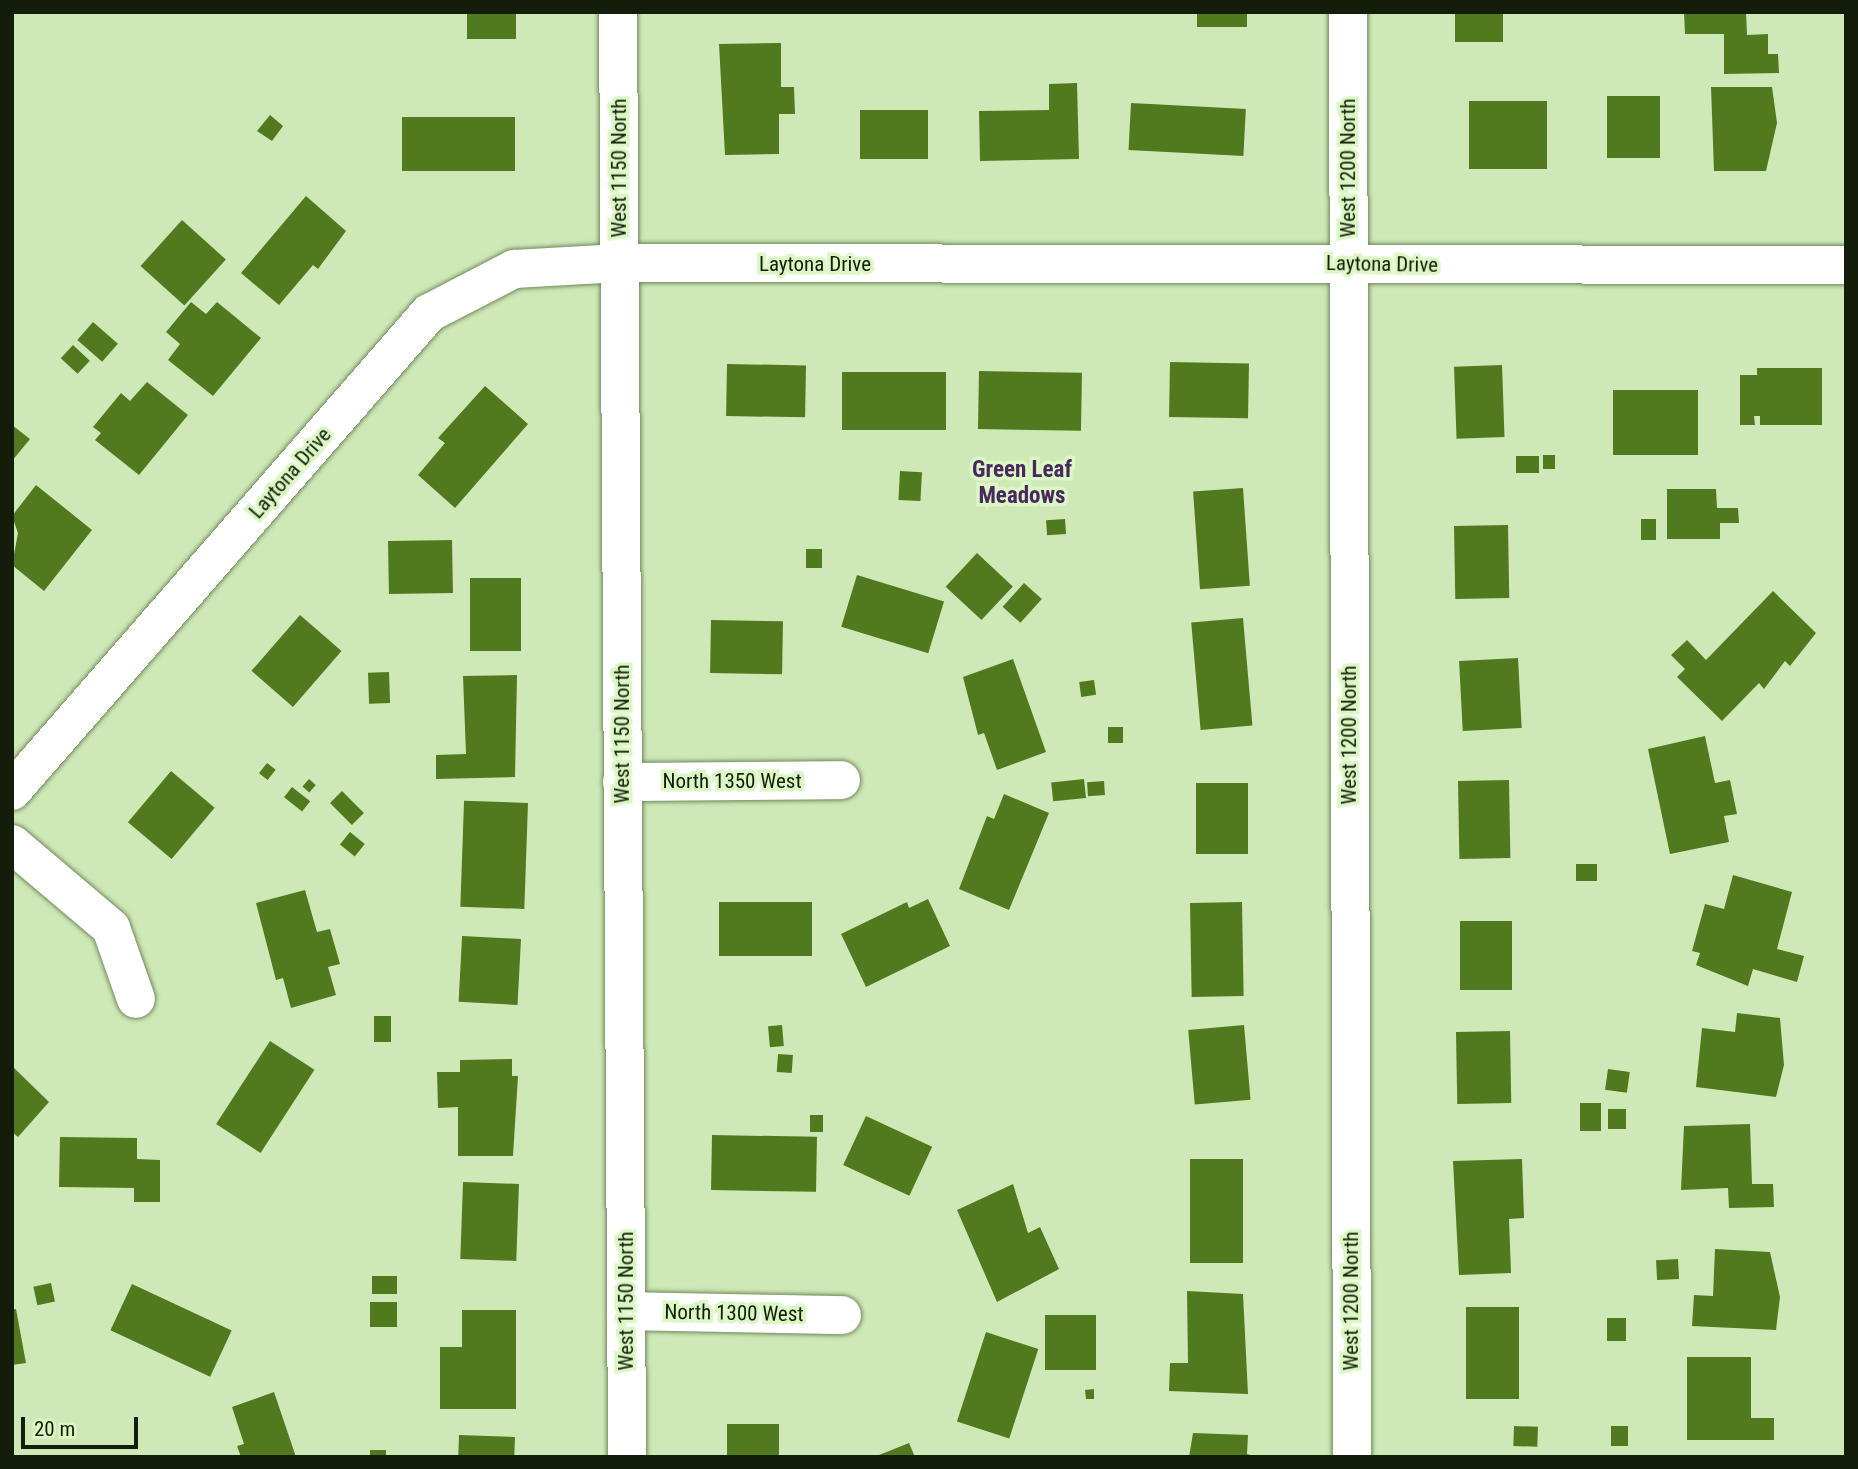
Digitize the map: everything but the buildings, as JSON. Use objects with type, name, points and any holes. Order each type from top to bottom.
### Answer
[{"type":"street","name":"West 1150 North","points":[[618,12],[627,1457]]},
{"type":"street","name":"West 1200 North","points":[[1348,12],[1352,1457]]},
{"type":"street","name":"Laytona Drive","points":[[12,791],[429,313],[514,269],[620,263],[1846,265]]},
{"type":"street","name":"North 1350 West","points":[[622,782],[841,780]]},
{"type":"street","points":[[12,844],[111,928],[136,999]]},
{"type":"street","name":"North 1300 West","points":[[626,1311],[842,1315]]},
{"type":"district","name":"Green Leaf Meadows","points":[[1022,483]]}]
